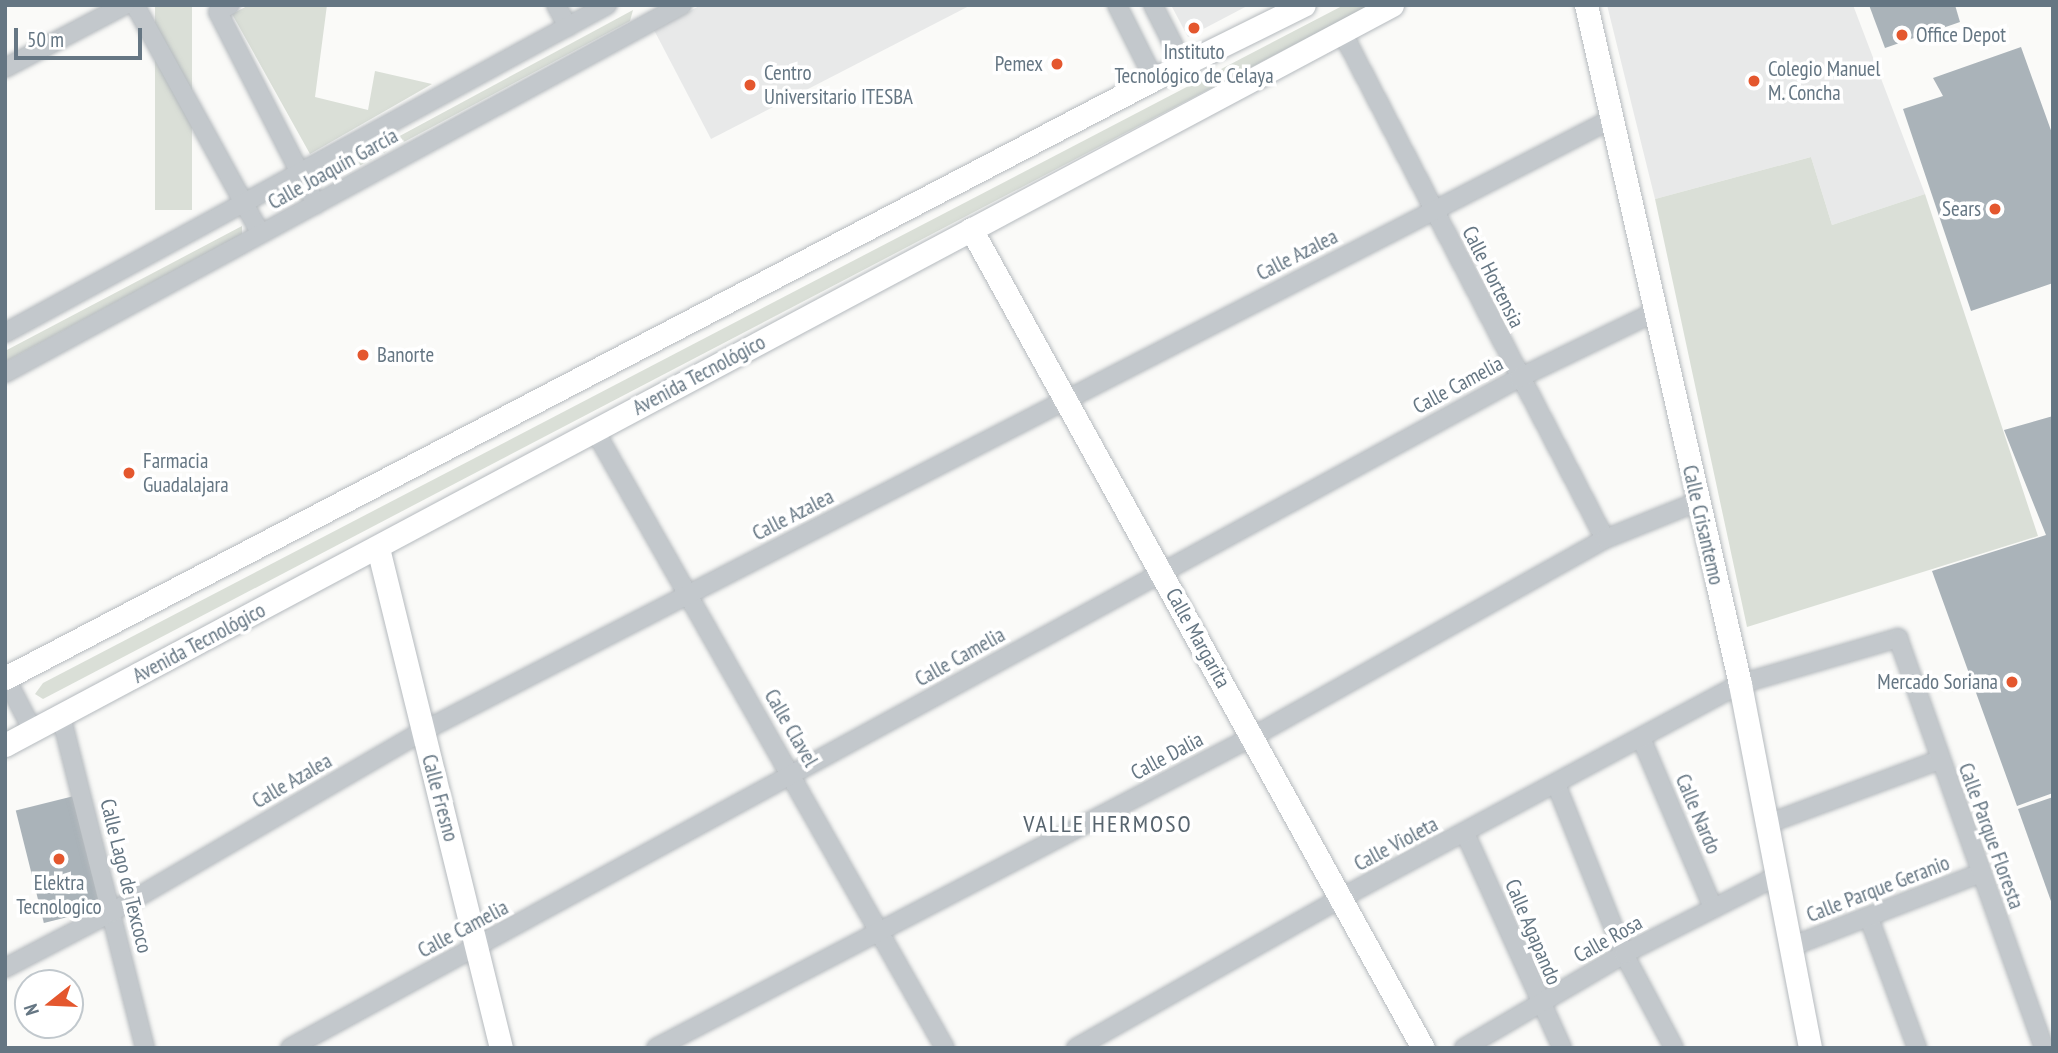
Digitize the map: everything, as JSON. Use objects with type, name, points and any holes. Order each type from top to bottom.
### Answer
[{"type":"main road","points":[[5,678],[1154,79],[1304,5]]},
{"type":"main road","name":"Avenida Tecnológico","points":[[6,741],[34,733],[61,716],[971,229],[1343,34],[1392,5]]},
{"type":"main road","name":"Calle Crisantemo","points":[[1586,5],[1740,684],[1810,1048]]},
{"type":"main road","name":"Calle Margarita","points":[[971,229],[1423,1048]]},
{"type":"main road","name":"Calle Fresno","points":[[378,548],[501,1048]]},
{"type":"street","points":[[5,68],[125,5]]},
{"type":"street","points":[[135,5],[261,234]]},
{"type":"street","points":[[230,5],[218,12],[298,174],[316,204]]},
{"type":"street","points":[[556,5],[568,27]]},
{"type":"street","name":"Calle Joaquín García","points":[[5,333],[607,5]]},
{"type":"street","name":"Calle Joaquín García","points":[[5,373],[316,204],[661,10],[682,5]]},
{"type":"street","points":[[1117,5],[1154,79]]},
{"type":"street","points":[[1153,5],[1183,64]]},
{"type":"street","name":"Calle Hortensia","points":[[1343,34],[1519,378],[1605,539]]},
{"type":"street","name":"Calle Azalea","points":[[5,968],[112,912],[423,731],[1612,119]]},
{"type":"street","name":"Calle Camelia","points":[[290,1048],[793,777],[1162,571],[1519,378],[1655,312]]},
{"type":"street","name":"Calle Clavel","points":[[595,431],[945,1048]]},
{"type":"street","name":"Calle Dalia","points":[[656,1048],[1252,737],[1605,539],[1697,502]]},
{"type":"street","name":"Calle Violeta","points":[[1076,1048],[1341,898],[1740,684],[1898,638]]},
{"type":"street","name":"Calle Parque Floresta","points":[[1898,638],[2044,1048]]},
{"type":"street","points":[[5,678],[34,733]]},
{"type":"street","name":"Calle Lago de Texcoco","points":[[61,716],[145,1048]]},
{"type":"street","name":"Calle Nardo","points":[[1641,738],[1713,908]]},
{"type":"street","points":[[1768,824],[1940,760]]},
{"type":"street","points":[[1556,784],[1624,954],[1674,1048]]},
{"type":"street","name":"Calle Agapando","points":[[1465,833],[1539,1004],[1562,1048]]},
{"type":"street","name":"Calle Parque Geranio","points":[[1790,947],[1981,873]]},
{"type":"street","name":"Calle Rosa","points":[[1464,1048],[1624,954],[1777,876]]},
{"type":"street","points":[[1869,918],[1917,1048]]},
{"type":"shaded area","points":[[155,5],[192,5],[192,210],[155,210]]},
{"type":"shaded area","points":[[249,5],[327,5],[315,97],[368,110],[375,71],[432,84],[310,154],[232,14]]},
{"type":"shaded area","name":"Centro Universitario ITESBA","points":[[701,5],[971,5],[711,139],[654,30]]},
{"type":"shaded area","name":"Instituto Tecnológico de Celaya","points":[[1171,5],[1249,5],[1188,37]]},
{"type":"shaded area","points":[[1344,5],[1370,5],[43,699],[35,694],[43,683]]},
{"type":"shaded area","name":"Colegio Manuel M. Concha","points":[[1607,5],[1853,5],[1925,194],[1832,225],[1811,157],[1655,199]]},
{"type":"shaded area","points":[[633,10],[630,21],[320,187],[320,179]]},
{"type":"shaded area","points":[[1811,157],[1832,225],[1925,194],[2038,536],[1747,627],[1655,199]]},
{"type":"shaded area","points":[[242,226],[242,234],[5,362],[5,351]]},
{"type":"building","name":"Office Depot","points":[[1869,5],[1955,5],[1960,22],[1885,48]]},
{"type":"building","name":"Sears","points":[[2021,47],[2053,136],[2053,283],[1971,311],[1903,109],[1943,96],[1933,78]]},
{"type":"building","name":"Mercado Soriana","points":[[2053,416],[2053,793],[2017,806],[1932,571],[2046,535],[2004,430]]},
{"type":"building","name":"Elektra Tecnologico","points":[[74,796],[102,909],[44,923],[16,811]]},
{"type":"building","points":[[2053,797],[2053,904],[2052,904],[2018,809]]},
{"type":"place","name":"Instituto Tecnológico de Celaya","points":[[1194,28]]},
{"type":"place","name":"Office Depot","points":[[1902,35]]},
{"type":"place","name":"Pemex","points":[[1057,64]]},
{"type":"place","name":"Colegio Manuel M. Concha","points":[[1754,81]]},
{"type":"place","name":"Centro Universitario ITESBA","points":[[750,85]]},
{"type":"place","name":"Sears","points":[[1995,209]]},
{"type":"place","name":"Banorte","points":[[363,355]]},
{"type":"place","name":"Farmacia Guadalajara","points":[[129,473]]},
{"type":"place","name":"Mercado Soriana","points":[[2012,682]]},
{"type":"place","name":"Elektra Tecnologico","points":[[59,859]]},
{"type":"district","name":"VALLE HERMOSO","points":[[1108,824]]}]
